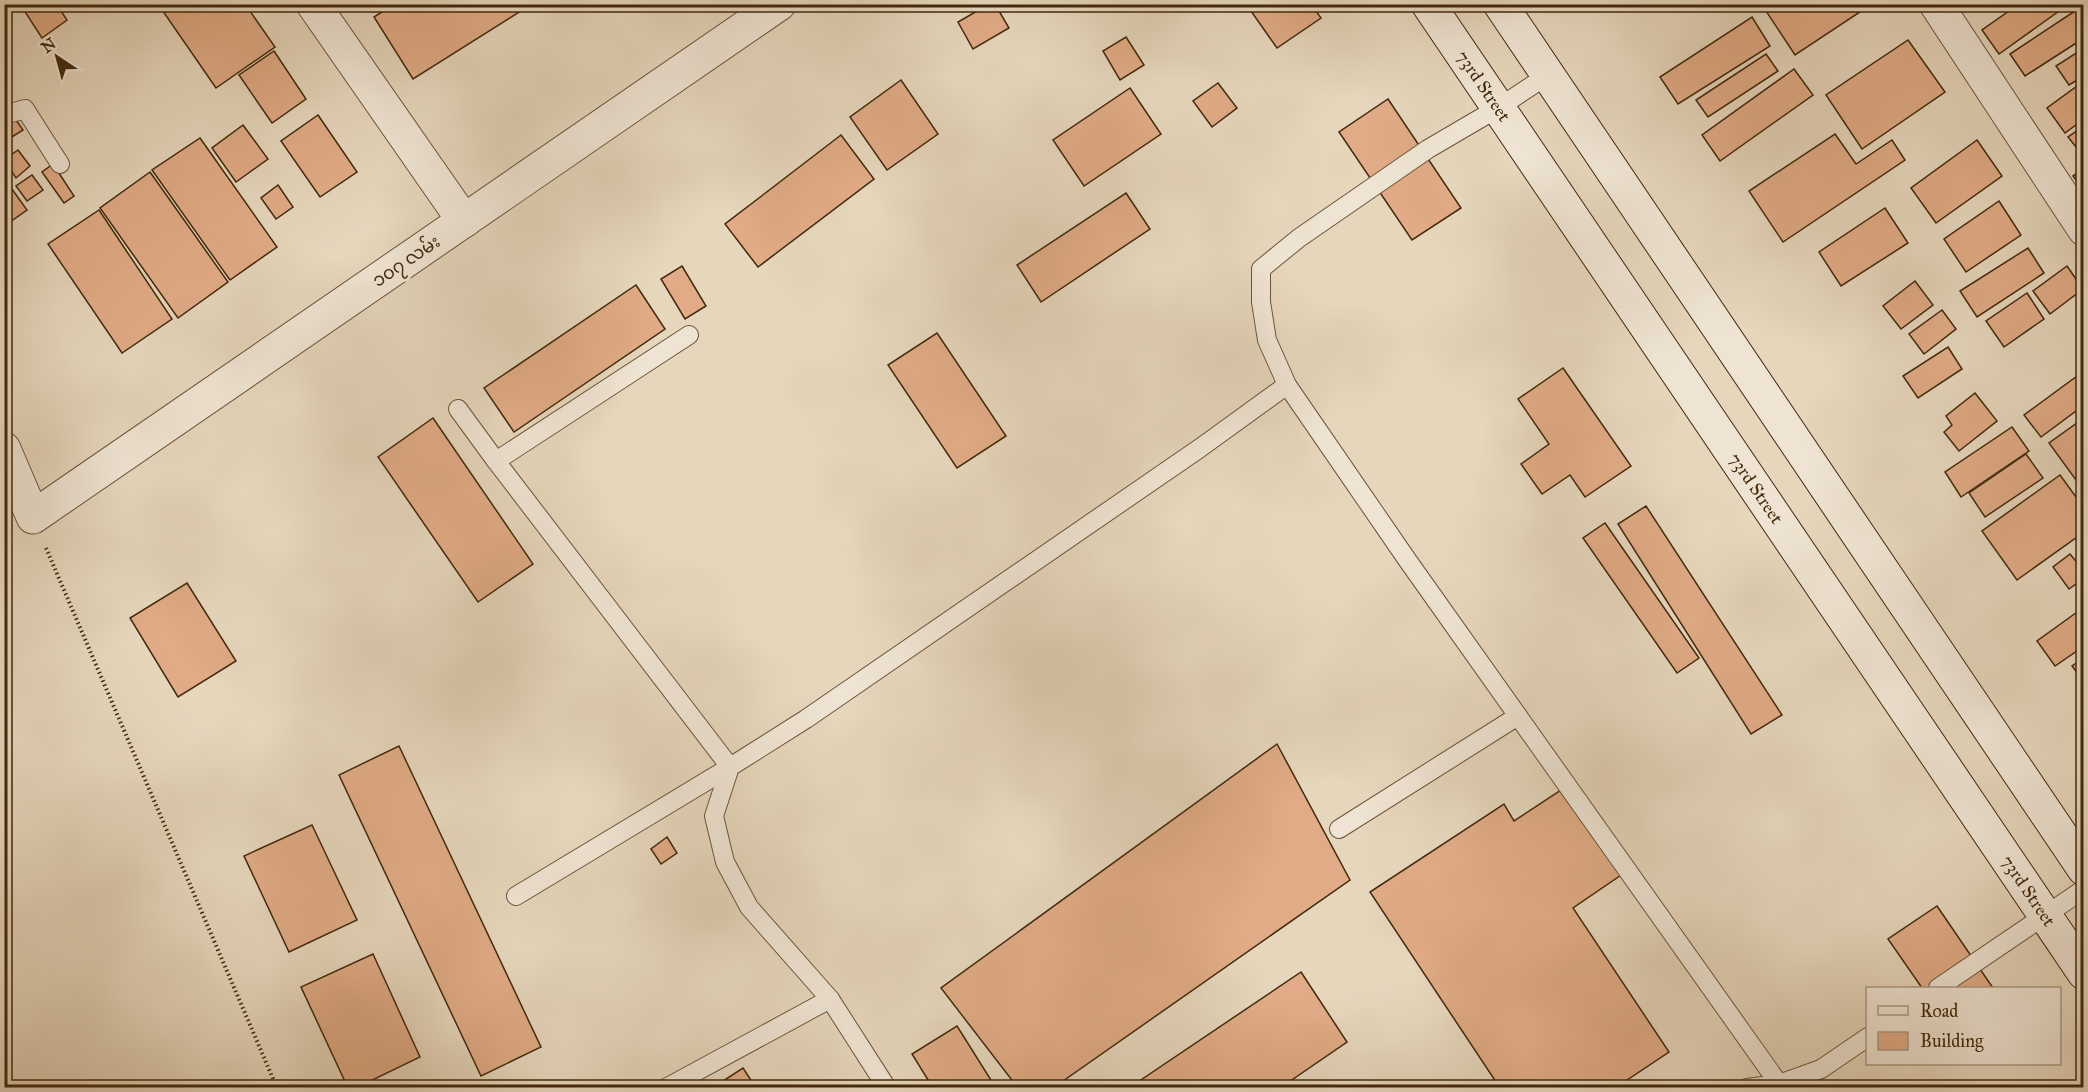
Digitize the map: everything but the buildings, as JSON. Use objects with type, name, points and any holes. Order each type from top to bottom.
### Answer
[{"type":"main road","points":[[313,4],[464,221]]},
{"type":"main road","name":"၁၀၇ လမ်း","points":[[33,516],[778,4]]},
{"type":"main road","name":"73rd Street","points":[[1428,4],[2084,973]]},
{"type":"main road","points":[[1500,4],[2084,869]]},
{"type":"main road","points":[[1936,4],[2084,229]]},
{"type":"main road","points":[[4,449],[33,516]]},
{"type":"lane","points":[[1548,75],[1498,108],[1428,149],[1299,238],[1261,269],[1261,302],[1267,340],[1287,385],[1408,561],[1779,1084]]},
{"type":"lane","points":[[4,116],[25,109],[60,164]]},
{"type":"lane","points":[[496,461],[689,335]]},
{"type":"lane","points":[[516,896],[806,719],[1209,442],[1287,385]]},
{"type":"lane","points":[[458,410],[730,766]]},
{"type":"lane","points":[[1339,830],[1518,716]]},
{"type":"lane","points":[[730,766],[714,816],[725,862],[749,907],[830,999],[887,1088]]},
{"type":"lane","points":[[1939,987],[2084,889]]},
{"type":"lane","points":[[666,1088],[830,999]]},
{"type":"lane","points":[[1747,1088],[1779,1084],[1821,1069],[1866,1038]]},
{"type":"path","points":[[33,516],[277,1088]]}]
